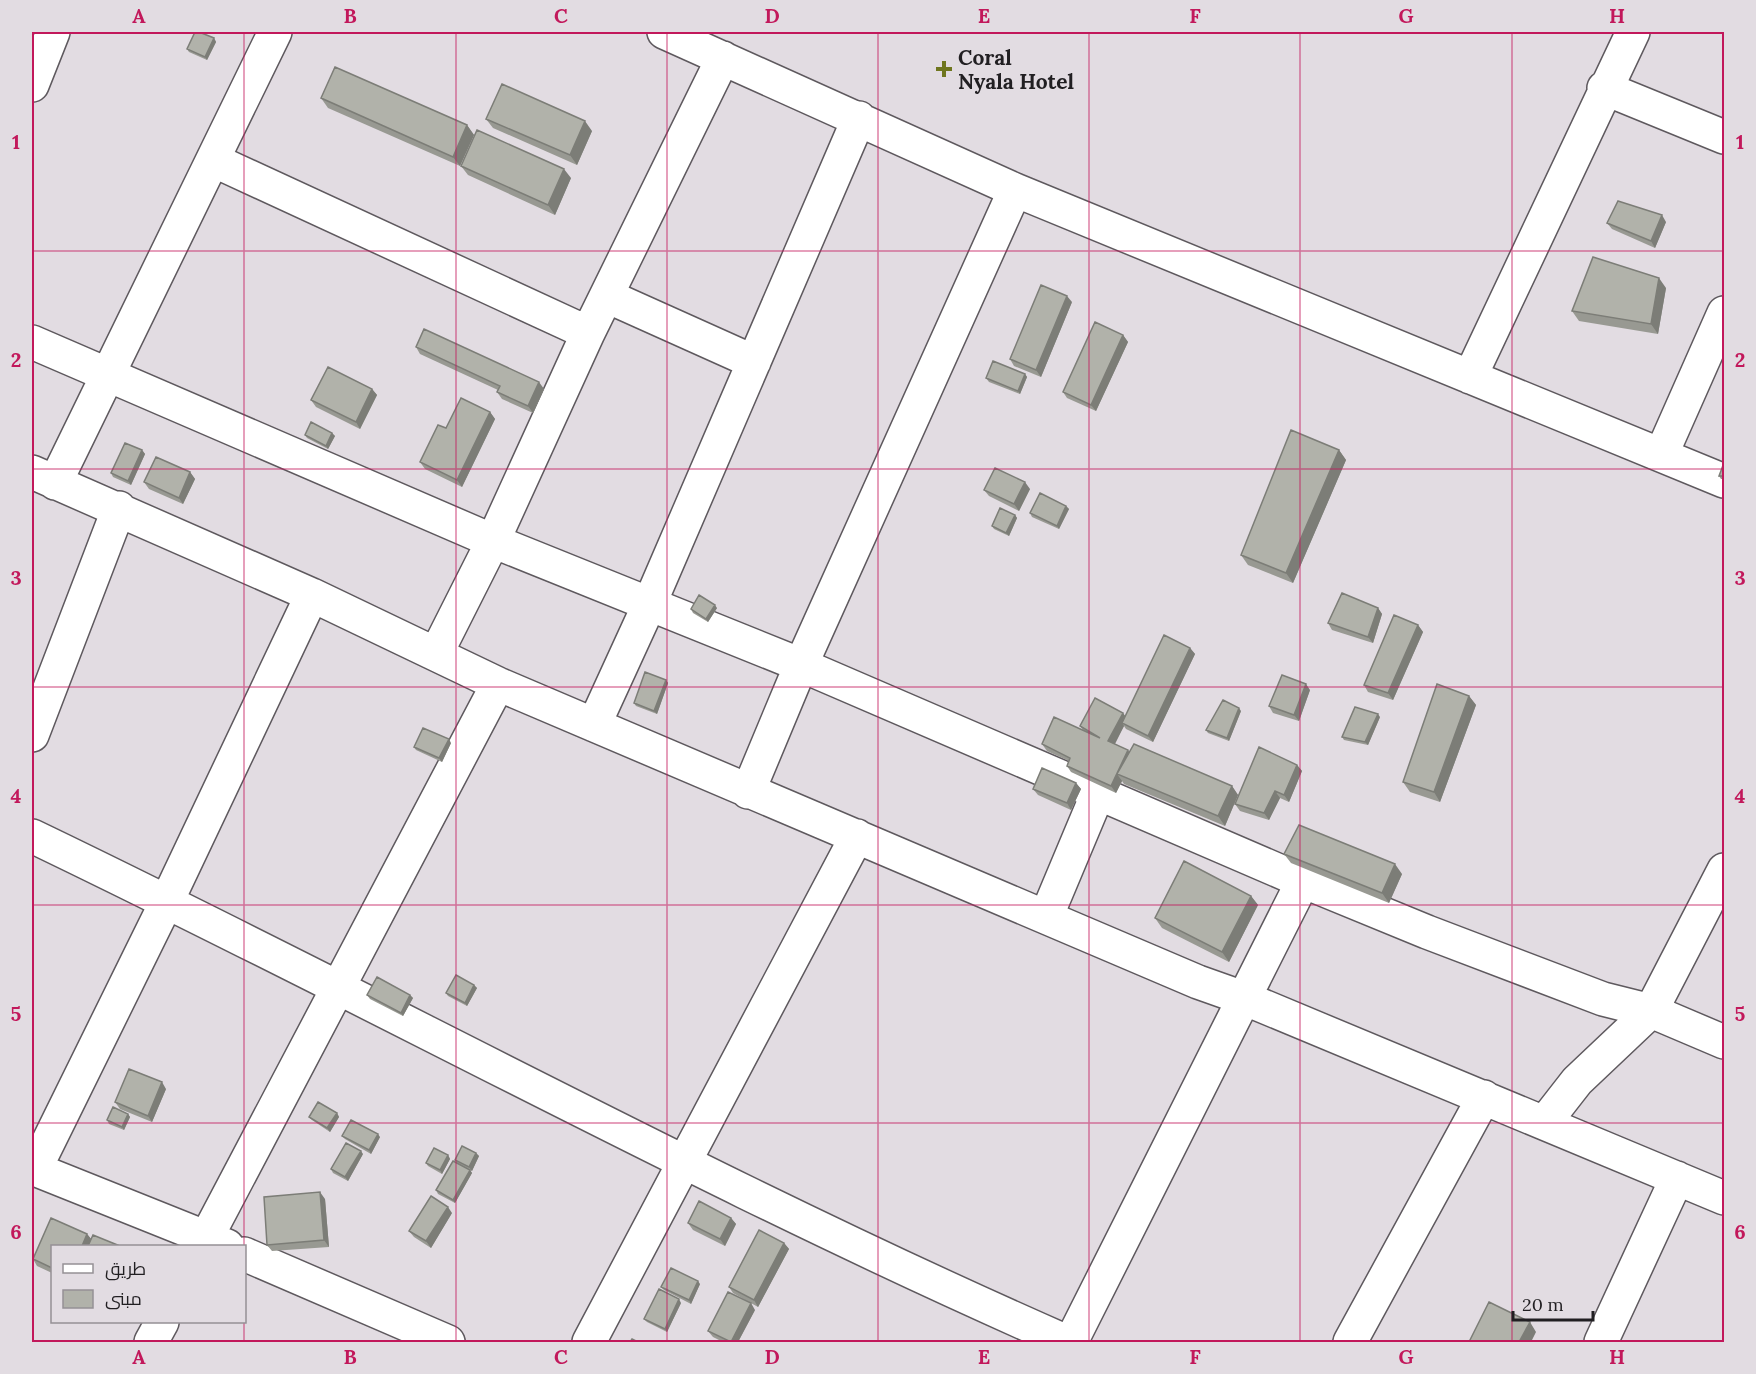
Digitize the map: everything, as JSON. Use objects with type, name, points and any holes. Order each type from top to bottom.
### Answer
[{"type":"street","points":[[32,85],[53,32]]},
{"type":"street","points":[[275,32],[108,377],[43,477],[312,595],[498,684],[748,792],[857,836],[1197,982],[1246,999],[1725,1198]]},
{"type":"street","points":[[664,32],[1015,190],[1470,378],[1662,453],[1725,481]]},
{"type":"street","points":[[1470,378],[1604,88],[1633,32]]},
{"type":"street","points":[[436,654],[493,541],[588,333],[723,58]]},
{"type":"street","points":[[1604,88],[1725,136]]},
{"type":"street","points":[[594,725],[649,605],[859,118]]},
{"type":"street","points":[[213,160],[588,333]]},
{"type":"street","points":[[748,792],[801,665],[1015,190]]},
{"type":"street","points":[[607,296],[754,362]]},
{"type":"street","points":[[1662,453],[1725,313]]},
{"type":"street","points":[[32,342],[108,377],[493,541],[801,665],[1426,932],[1603,999],[1651,1011],[1725,1042]]},
{"type":"street","points":[[32,735],[118,508]]},
{"type":"street","points":[[312,595],[167,901],[33,1168],[212,1243],[340,987],[498,684]]},
{"type":"street","points":[[1046,917],[1098,793]]},
{"type":"street","points":[[32,836],[340,987],[685,1164],[1069,1342],[1246,999],[1303,881]]},
{"type":"street","points":[[589,1342],[857,836]]},
{"type":"street","points":[[1545,1122],[1577,1080],[1651,1011],[1725,870]]},
{"type":"street","points":[[1350,1342],[1484,1097]]},
{"type":"street","points":[[1601,1342],[1677,1178]]},
{"type":"street","points":[[246,1255],[448,1342]]},
{"type":"street","points":[[152,1342],[162,1323]]},
{"type":"building","points":[[195,32],[214,38],[205,57],[187,49]]},
{"type":"building","points":[[335,67],[467,125],[453,157],[321,98]]},
{"type":"building","points":[[502,84],[585,121],[570,155],[486,119]]},
{"type":"building","points":[[477,130],[564,169],[548,205],[461,166]]},
{"type":"building","points":[[1618,201],[1662,215],[1651,241],[1607,223]]},
{"type":"building","points":[[1593,257],[1659,278],[1651,324],[1572,311]]},
{"type":"building","points":[[1041,285],[1067,296],[1036,370],[1010,359]]},
{"type":"building","points":[[1095,322],[1123,335],[1091,405],[1063,392]]},
{"type":"building","points":[[424,329],[539,382],[528,406],[497,392],[500,386],[416,347]]},
{"type":"building","points":[[993,361],[1025,374],[1018,391],[986,378]]},
{"type":"building","points":[[328,367],[372,389],[356,422],[311,400]]},
{"type":"building","points":[[461,398],[490,412],[457,480],[420,462],[438,425],[446,428]]},
{"type":"building","points":[[311,422],[332,433],[326,446],[305,435]]},
{"type":"building","points":[[1291,430],[1339,450],[1286,573],[1241,555]]},
{"type":"building","points":[[125,443],[142,450],[128,481],[111,473]]},
{"type":"building","points":[[156,457],[190,472],[179,498],[144,482]]},
{"type":"building","points":[[1725,460],[1725,476],[1719,476]]},
{"type":"building","points":[[995,468],[1025,482],[1014,504],[984,490]]},
{"type":"building","points":[[1040,493],[1066,506],[1057,526],[1030,513]]},
{"type":"building","points":[[1000,508],[1015,515],[1006,533],[992,526]]},
{"type":"building","points":[[1342,593],[1378,608],[1368,637],[1328,623]]},
{"type":"building","points":[[699,595],[715,605],[706,619],[691,609]]},
{"type":"building","points":[[1394,615],[1418,625],[1388,693],[1364,685]]},
{"type":"building","points":[[1164,635],[1190,648],[1148,736],[1122,723]]},
{"type":"building","points":[[645,672],[666,680],[654,711],[634,703]]},
{"type":"building","points":[[1282,675],[1306,684],[1294,715],[1269,706]]},
{"type":"building","points":[[1437,684],[1469,696],[1434,792],[1403,782]]},
{"type":"building","points":[[1095,698],[1123,713],[1108,741],[1128,750],[1111,786],[1067,766],[1070,758],[1042,744],[1054,717],[1100,738],[1080,726]]},
{"type":"building","points":[[1223,700],[1239,708],[1227,738],[1206,730]]},
{"type":"building","points":[[1355,707],[1378,714],[1365,742],[1342,737]]},
{"type":"building","points":[[423,728],[449,739],[439,758],[414,747]]},
{"type":"building","points":[[1134,744],[1232,786],[1218,816],[1117,774]]},
{"type":"building","points":[[1259,747],[1297,765],[1284,795],[1275,791],[1264,813],[1235,804]]},
{"type":"building","points":[[1042,768],[1076,783],[1067,803],[1033,789]]},
{"type":"building","points":[[1299,825],[1395,864],[1382,893],[1284,854]]},
{"type":"building","points":[[1184,861],[1251,896],[1222,952],[1155,918]]},
{"type":"building","points":[[456,975],[474,985],[465,1003],[446,993]]},
{"type":"building","points":[[377,977],[410,995],[401,1013],[367,995]]},
{"type":"building","points":[[129,1069],[162,1082],[148,1116],[115,1102]]},
{"type":"building","points":[[318,1102],[337,1113],[327,1128],[309,1117]]},
{"type":"building","points":[[113,1107],[128,1114],[122,1127],[107,1120]]},
{"type":"building","points":[[351,1120],[378,1134],[369,1150],[342,1136]]},
{"type":"building","points":[[346,1143],[361,1151],[345,1177],[331,1169]]},
{"type":"building","points":[[462,1146],[476,1153],[469,1167],[455,1160]]},
{"type":"building","points":[[434,1148],[448,1155],[440,1170],[426,1163]]},
{"type":"building","points":[[453,1161],[470,1170],[453,1200],[436,1190]]},
{"type":"building","points":[[320,1192],[324,1240],[267,1245],[264,1197]]},
{"type":"building","points":[[431,1196],[448,1207],[426,1241],[409,1231]]},
{"type":"building","points":[[699,1201],[731,1218],[720,1239],[688,1223]]},
{"type":"building","points":[[51,1218],[87,1234],[82,1245],[51,1245],[51,1268],[33,1259]]},
{"type":"building","points":[[759,1230],[784,1243],[754,1300],[729,1287]]},
{"type":"building","points":[[93,1235],[118,1245],[88,1245]]},
{"type":"building","points":[[671,1268],[698,1281],[689,1300],[661,1287]]},
{"type":"building","points":[[659,1289],[679,1299],[665,1329],[644,1319]]},
{"type":"building","points":[[728,1292],[751,1303],[731,1342],[708,1331]]},
{"type":"building","points":[[1489,1302],[1530,1322],[1519,1342],[1469,1342]]},
{"type":"place","name":"Coral Nyala Hotel","points":[[944,69]]}]
